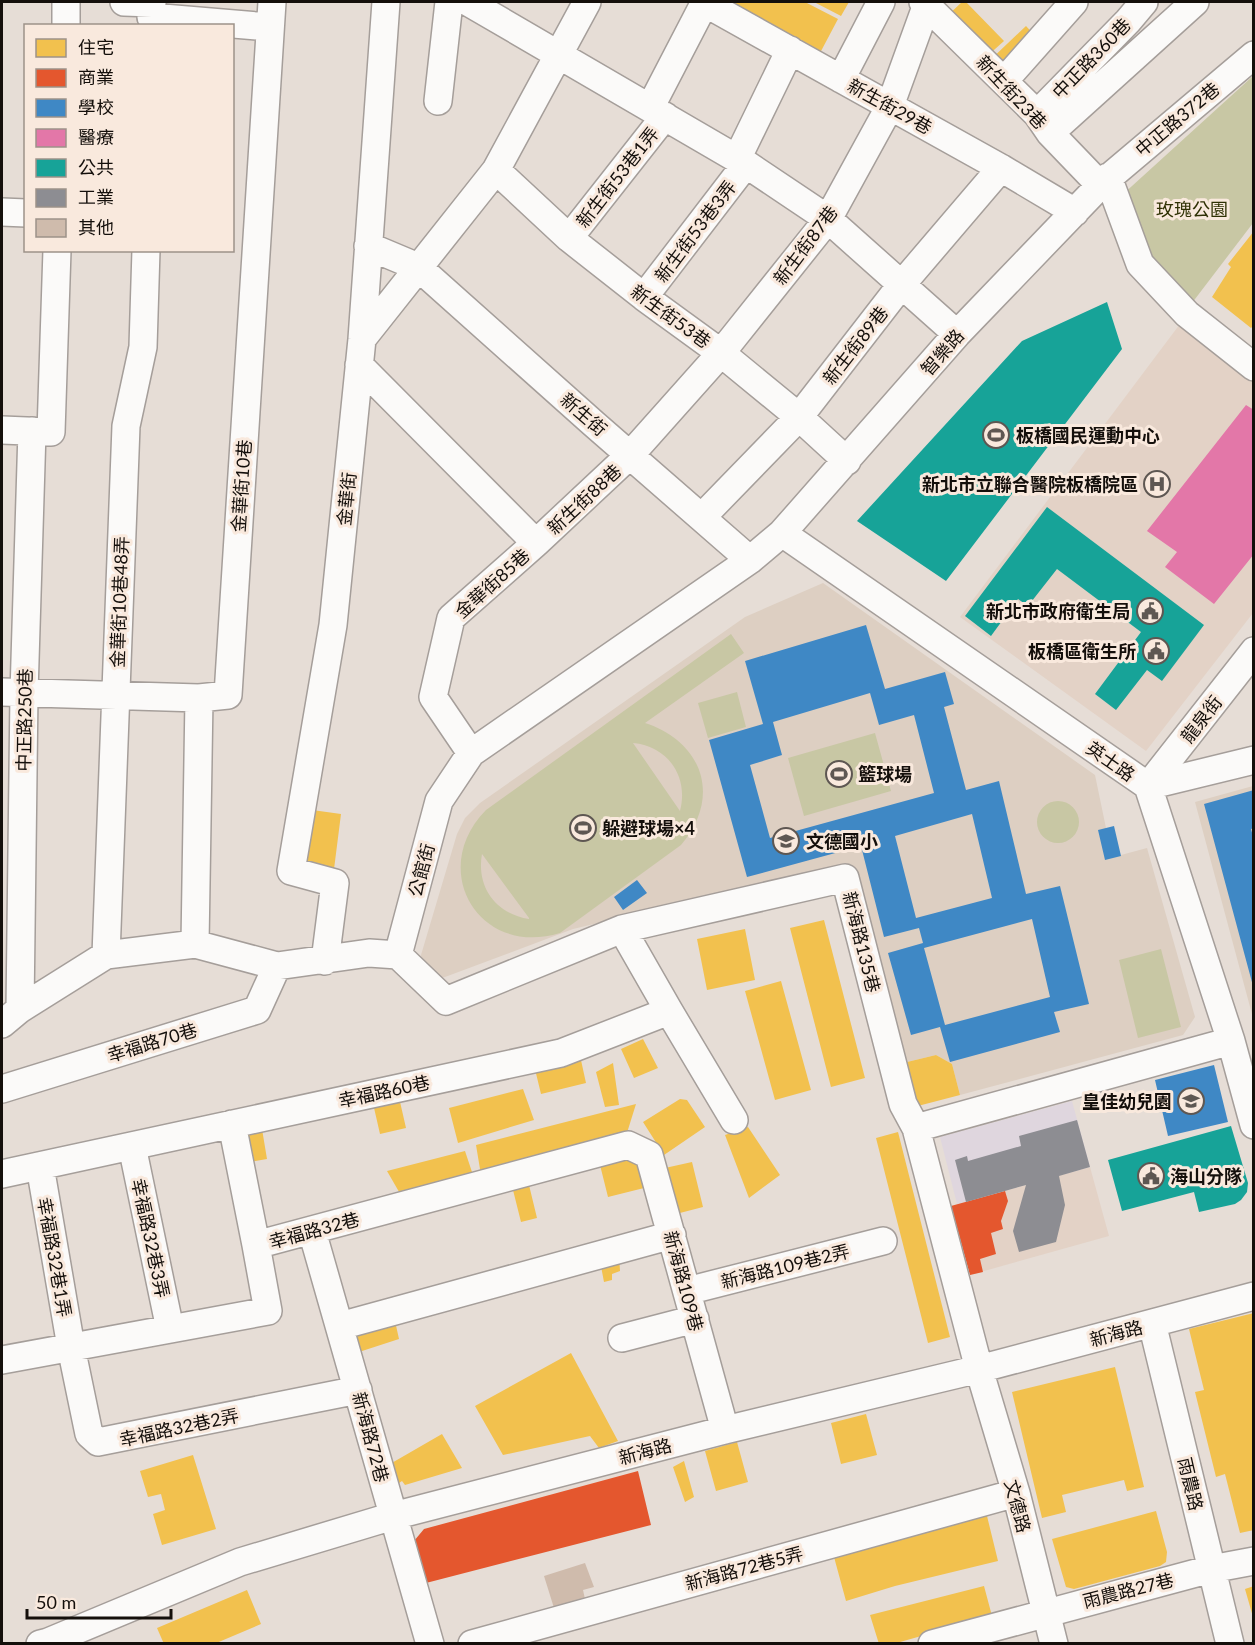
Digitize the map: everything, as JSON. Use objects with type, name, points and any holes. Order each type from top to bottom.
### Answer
[{"type":"street","points":[[66,2],[66,24]]},
{"type":"street","points":[[124,2],[152,12],[271,14]]},
{"type":"street","name":"金華街","points":[[325,961],[335,883],[291,871],[333,625],[360,352],[386,2]]},
{"type":"street","points":[[438,101],[449,2]]},
{"type":"street","points":[[468,2],[742,161],[828,219],[957,334]]},
{"type":"street","points":[[360,352],[418,267],[496,170],[587,2]]},
{"type":"street","name":"新生街29巷","points":[[704,2],[1001,168],[1075,212]]},
{"type":"street","name":"新生街53巷1弄","points":[[569,238],[658,112],[704,2]]},
{"type":"street","points":[[841,79],[881,2]]},
{"type":"street","points":[[1004,81],[1074,2]]},
{"type":"street","name":"中正路360巷","points":[[1043,124],[1144,2]]},
{"type":"street","points":[[1043,124],[1195,2]]},
{"type":"street","name":"新生街23巷","points":[[925,3],[1004,81],[1043,124],[1104,181]]},
{"type":"street","name":"新生街87巷","points":[[631,454],[721,353],[828,219],[890,106],[925,3]]},
{"type":"street","name":"金華街10巷","points":[[199,698],[228,695],[271,14]]},
{"type":"street","name":"新生街53巷3弄","points":[[644,297],[742,161],[790,50]]},
{"type":"street","name":"中正路372巷","points":[[1104,181],[1254,55]]},
{"type":"street","name":"新生街89巷","points":[[702,517],[799,417],[902,284],[1001,168]]},
{"type":"street","name":"新生街53巷","points":[[496,170],[569,238],[721,353],[799,417],[847,462]]},
{"type":"street","points":[[1104,181],[1140,264],[1186,314],[1254,367]]},
{"type":"street","name":"智樂路","points":[[782,533],[847,462],[957,334],[1104,181]]},
{"type":"street","points":[[2,212],[24,213]]},
{"type":"street","name":"新生街","points":[[368,246],[418,267],[750,560]]},
{"type":"street","points":[[2,430],[51,432],[57,252]]},
{"type":"street","name":"金華街10巷48弄","points":[[106,955],[126,426],[143,347],[146,252]]},
{"type":"street","name":"金華街85巷","points":[[360,352],[536,543],[451,618],[434,697],[471,753]]},
{"type":"street","name":"中正路250巷","points":[[11,1016],[13,693],[32,431]]},
{"type":"street","name":"新生街88巷","points":[[536,543],[631,454]]},
{"type":"street","name":"公館街","points":[[398,955],[439,801],[471,753],[750,560],[782,533]]},
{"type":"street","name":"英士路","points":[[782,533],[1148,786],[1232,1041],[1254,1125]]},
{"type":"street","name":"龍泉街","points":[[1148,786],[1254,651]]},
{"type":"street","points":[[13,693],[199,698],[195,944]]},
{"type":"street","points":[[1148,786],[1254,760]]},
{"type":"street","name":"新海路135巷","points":[[398,955],[446,1001],[622,929],[845,878],[903,1104],[916,1128],[979,1369]]},
{"type":"street","points":[[622,929],[734,1120]]},
{"type":"street","points":[[11,1016],[106,955],[195,944],[277,966],[369,953],[398,955]]},
{"type":"street","name":"幸福路70巷","points":[[2,1089],[257,1010],[277,966]]},
{"type":"street","name":"幸福路60巷","points":[[2,1174],[561,1053],[669,1011]]},
{"type":"street","points":[[916,1128],[1232,1041]]},
{"type":"street","points":[[232,1124],[256,1245]]},
{"type":"street","name":"幸福路32巷","points":[[2,1360],[268,1311],[256,1245],[628,1144]]},
{"type":"street","name":"新海路109巷","points":[[628,1144],[649,1155],[725,1430]]},
{"type":"street","name":"幸福路32巷3弄","points":[[132,1146],[170,1329]]},
{"type":"street","name":"幸福路32巷1弄","points":[[40,1166],[71,1347]]},
{"type":"street","name":"新海路72巷","points":[[312,1231],[430,1644]]},
{"type":"street","points":[[340,1326],[672,1235]]},
{"type":"street","name":"新海路109巷2弄","points":[[687,1291],[883,1241]]},
{"type":"street","name":"新海路","points":[[44,1643],[240,1562],[393,1516],[725,1430],[979,1369],[1254,1296]]},
{"type":"street","points":[[622,1338],[695,1319]]},
{"type":"street","name":"雨農路","points":[[1152,1323],[1230,1644]]},
{"type":"street","name":"幸福路32巷2弄","points":[[71,1347],[89,1434],[98,1442],[358,1390]]},
{"type":"street","name":"文德路","points":[[979,1369],[1016,1493],[1054,1644]]},
{"type":"street","name":"新海路72巷5弄","points":[[472,1644],[1016,1493]]},
{"type":"street","name":"雨農路27巷","points":[[1046,1611],[1211,1569],[1254,1561]]},
{"type":"street","points":[[932,1644],[1046,1611]]},
{"type":"street","points":[[1000,1644],[1046,1611]]},
{"type":"shaded area","name":"新北市立聯合醫院板橋院區","points":[[1192,308],[1253,355],[1253,613],[1146,751],[960,617]]},
{"type":"shaded area","name":"文德國小","points":[[823,583],[1095,775],[1106,828],[1121,855],[1147,848],[1195,1017],[1183,1035],[960,1095],[952,1064],[936,1055],[903,1063],[859,878],[855,868],[849,865],[841,865],[573,929],[445,977],[434,980],[423,976],[421,955],[457,834],[465,818],[480,803],[745,617]]},
{"type":"shaded area","points":[[1253,786],[1253,1018],[1195,802]]},
{"type":"shaded area","points":[[1072,1101],[1090,1167],[957,1204],[940,1137]]},
{"type":"shaded area","points":[[1090,1167],[1109,1236],[970,1275],[951,1206]]},
{"type":"green space","name":"玫瑰公園","points":[[1253,76],[1253,223],[1192,303],[1149,255],[1121,196]]},
{"type":"green space","points":[[731,634],[744,653],[645,723],[665,732],[681,743],[693,757],[700,773],[703,790],[701,808],[694,827],[681,845],[560,933],[531,937],[506,933],[485,921],[470,903],[462,882],[461,858],[469,834],[486,810]],"holes":[[[633,743],[656,750],[673,765],[681,786],[680,811]],[[482,854],[529,918],[529,919],[507,911],[491,897],[482,877]]]},
{"type":"green space","points":[[737,692],[746,727],[708,738],[698,703]]},
{"type":"green space","name":"籃球場","points":[[875,733],[891,791],[804,816],[788,758]]},
{"type":"green space","points":[[1058,801],[1066,802],[1073,807],[1078,814],[1078,830],[1073,837],[1066,842],[1058,843],[1050,842],[1043,837],[1038,830],[1037,822],[1038,814],[1043,807],[1050,802]]},
{"type":"green space","points":[[1161,949],[1181,1027],[1138,1038],[1119,960]]},
{"type":"building: 住宅","points":[[726,2],[805,2],[838,19],[820,53]]},
{"type":"building: 住宅","points":[[814,2],[849,2],[841,16]]},
{"type":"building: 住宅","points":[[962,2],[966,2],[1004,41],[985,58],[946,17]]},
{"type":"building: 住宅","points":[[1026,26],[1039,40],[1000,78],[986,64]]},
{"type":"building: 住宅","points":[[1254,231],[1254,325],[1251,328],[1212,297],[1231,267],[1228,264]]},
{"type":"building: 住宅","points":[[305,809],[341,814],[333,877],[296,872]]},
{"type":"building: 住宅","points":[[824,920],[865,1078],[831,1087],[790,928]]},
{"type":"building: 住宅","points":[[745,929],[755,980],[707,990],[697,939]]},
{"type":"building: 住宅","points":[[781,981],[811,1090],[775,1100],[745,991]]},
{"type":"building: 住宅","points":[[643,1039],[658,1068],[634,1078],[621,1049]]},
{"type":"building: 住宅","points":[[579,1051],[586,1083],[541,1094],[533,1061]]},
{"type":"building: 住宅","points":[[936,1055],[952,1064],[960,1095],[914,1107],[903,1063]]},
{"type":"building: 住宅","points":[[613,1063],[619,1105],[605,1107],[596,1072]]},
{"type":"building: 住宅","points":[[523,1089],[534,1120],[458,1143],[449,1108]]},
{"type":"building: 住宅","points":[[398,1093],[406,1128],[380,1134],[372,1099]]},
{"type":"building: 住宅","points":[[680,1099],[687,1100],[705,1127],[664,1155],[643,1122]]},
{"type":"building: 住宅","points":[[636,1104],[626,1136],[481,1175],[476,1145]]},
{"type":"building: 住宅","points":[[748,1127],[780,1175],[749,1198],[725,1135]]},
{"type":"building: 住宅","points":[[262,1129],[267,1159],[244,1163],[239,1134]]},
{"type":"building: 住宅","points":[[898,1132],[950,1337],[928,1343],[876,1138]]},
{"type":"building: 住宅","points":[[465,1151],[473,1175],[402,1197],[387,1171]]},
{"type":"building: 住宅","points":[[639,1153],[648,1187],[608,1197],[600,1165]]},
{"type":"building: 住宅","points":[[692,1162],[703,1207],[676,1214],[665,1168]]},
{"type":"building: 住宅","points":[[529,1185],[537,1218],[521,1222],[513,1190]]},
{"type":"building: 住宅","points":[[619,1255],[620,1271],[612,1274],[612,1280],[604,1282],[600,1261]]},
{"type":"building: 住宅","points":[[1254,1313],[1254,1530],[1240,1533],[1225,1474],[1216,1477],[1195,1392],[1204,1390],[1189,1329]]},
{"type":"building: 住宅","points":[[395,1321],[399,1339],[359,1352],[353,1332]]},
{"type":"building: 住宅","points":[[571,1353],[618,1441],[599,1448],[590,1436],[503,1455],[475,1406]]},
{"type":"building: 住宅","points":[[1115,1367],[1144,1487],[1127,1491],[1124,1480],[1062,1495],[1066,1512],[1042,1518],[1012,1392]]},
{"type":"building: 住宅","points":[[866,1414],[877,1455],[841,1464],[831,1423]]},
{"type":"building: 住宅","points":[[442,1434],[462,1468],[405,1485],[402,1481],[390,1489],[390,1464]]},
{"type":"building: 住宅","points":[[737,1442],[748,1482],[716,1491],[705,1451]]},
{"type":"building: 住宅","points":[[193,1455],[216,1529],[162,1545],[153,1514],[165,1510],[161,1494],[148,1497],[140,1471]]},
{"type":"building: 住宅","points":[[684,1461],[694,1497],[685,1502],[673,1467]]},
{"type":"building: 住宅","points":[[1156,1511],[1167,1552],[1166,1562],[1160,1566],[1074,1589],[1066,1587],[1052,1539]]},
{"type":"building: 住宅","points":[[987,1516],[998,1561],[895,1586],[846,1601],[834,1557]]},
{"type":"building: 住宅","points":[[984,1586],[992,1616],[893,1644],[879,1644],[870,1615]]},
{"type":"building: 住宅","points":[[1254,1586],[1254,1617],[1253,1617],[1245,1589]]},
{"type":"building: 住宅","points":[[247,1590],[261,1624],[214,1644],[164,1644],[157,1628]]},
{"type":"building: 商業","points":[[1005,1191],[1008,1201],[1001,1221],[1003,1229],[991,1233],[996,1254],[980,1259],[983,1272],[970,1275],[951,1206]]},
{"type":"building: 商業","points":[[638,1471],[651,1525],[426,1583],[414,1541],[424,1529]]},
{"type":"building: 學校","points":[[866,625],[885,689],[945,672],[954,704],[944,707],[966,790],[999,781],[1026,894],[1060,886],[1089,1004],[1054,1012],[1060,1032],[950,1062],[940,1027],[911,1035],[888,953],[923,943],[919,928],[884,937],[861,846],[747,877],[709,740],[763,724],[745,661]],"holes":[[[870,693],[879,725],[914,715],[934,793],[770,838],[750,765],[782,755],[773,722]],[[972,814],[992,898],[916,918],[895,836]],[[1032,919],[1050,997],[945,1025],[924,948]]]},
{"type":"building: 學校","points":[[1254,790],[1254,828],[1251,829],[1254,840],[1253,986],[1204,804]]},
{"type":"building: 學校","points":[[1114,826],[1121,856],[1105,860],[1098,830]]},
{"type":"building: 學校","points":[[637,880],[647,893],[623,910],[614,897]]},
{"type":"building: 學校","name":"皇佳幼兒園","points":[[1214,1065],[1228,1122],[1168,1136],[1155,1080]]},
{"type":"building: 醫療","points":[[1246,405],[1254,410],[1254,554],[1214,604],[1165,567],[1177,552],[1147,531]]},
{"type":"building: 公共","name":"板橋國民運動中心","points":[[1107,302],[1122,349],[946,581],[857,521],[1022,341]]},
{"type":"building: 公共","name":"新北市政府衛生局","points":[[1047,507],[1204,625],[1162,681],[1147,670],[1116,710],[1095,694],[1141,632],[1057,569],[1028,606],[1018,599],[991,636],[965,616]]},
{"type":"building: 公共","points":[[1231,1126],[1248,1183],[1247,1192],[1241,1200],[1235,1204],[1199,1212],[1194,1192],[1122,1211],[1108,1160]]},
{"type":"building: 工業","points":[[1077,1120],[1090,1167],[1059,1176],[1065,1205],[1056,1242],[1019,1252],[1013,1231],[1026,1185],[966,1202],[955,1160],[967,1156],[968,1161],[1021,1146],[1019,1136]]},
{"type":"building: 其他","points":[[585,1563],[594,1587],[583,1590],[585,1599],[554,1608],[544,1576]]},
{"type":"place","name":"板橋國民運動中心","points":[[996,435]]},
{"type":"place","name":"新北市立聯合醫院板橋院區","points":[[1157,484]]},
{"type":"place","name":"新北市政府衛生局","points":[[1150,611]]},
{"type":"place","name":"板橋區衛生所","points":[[1156,651]]},
{"type":"place","name":"籃球場","points":[[839,774]]},
{"type":"place","name":"躲避球場×4","points":[[583,828]]},
{"type":"place","name":"文德國小","points":[[786,841]]},
{"type":"place","name":"皇佳幼兒園","points":[[1191,1101]]},
{"type":"place","name":"海山分隊","points":[[1151,1176]]}]
